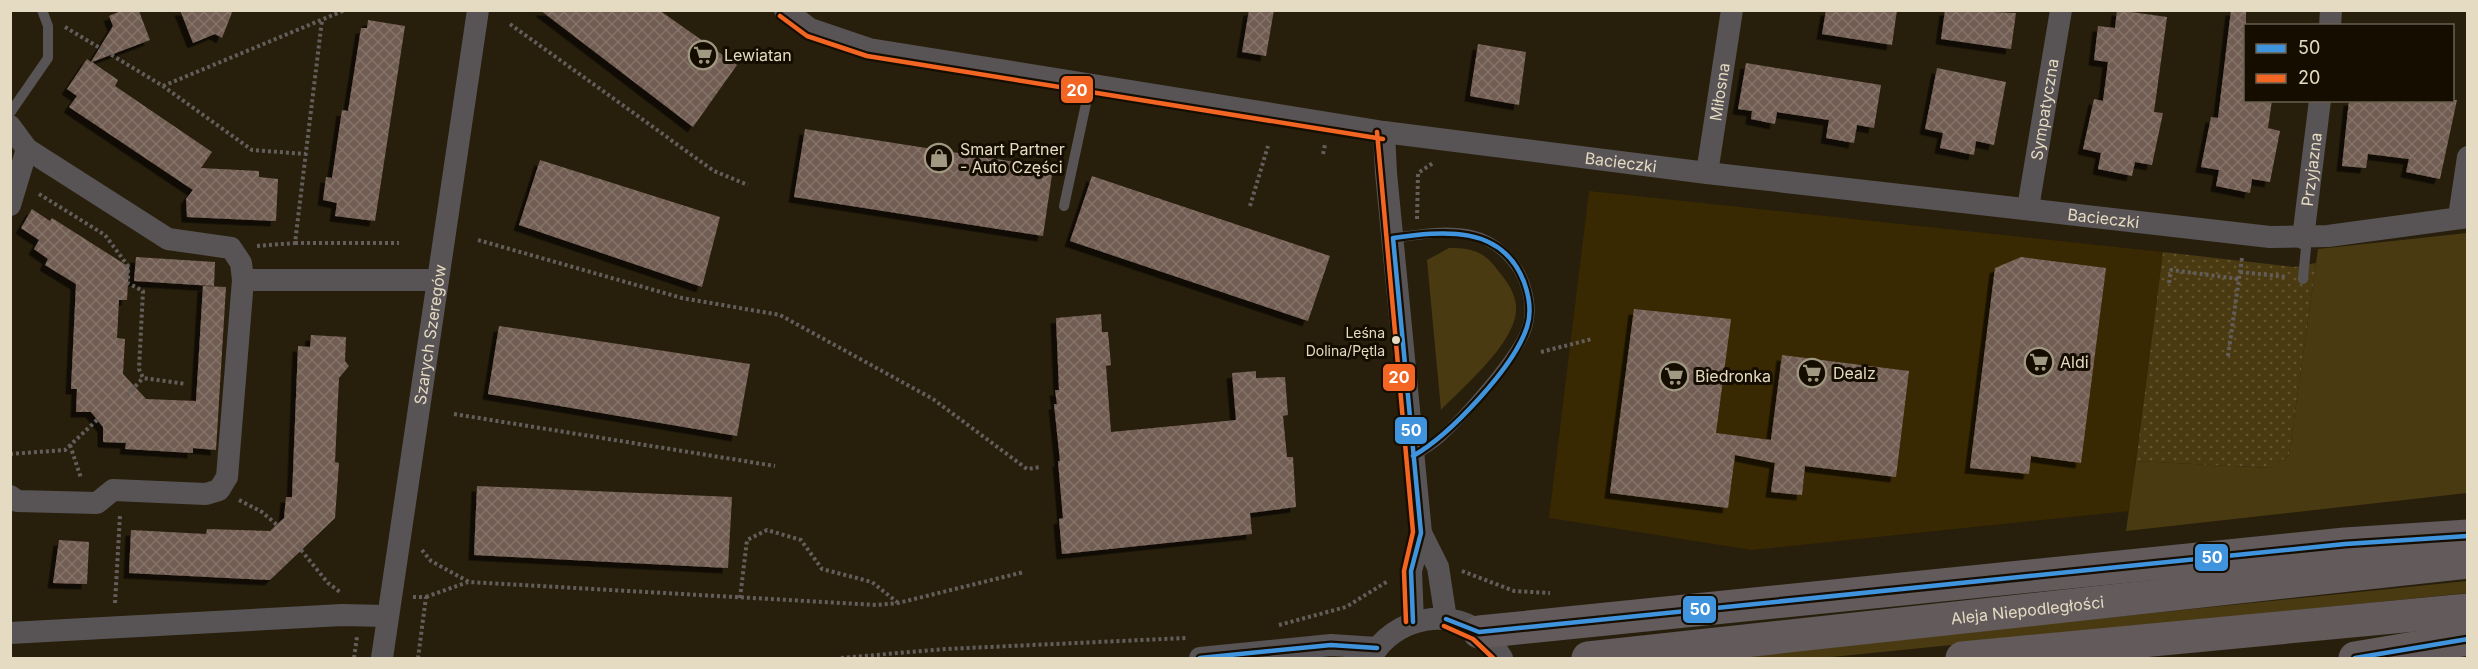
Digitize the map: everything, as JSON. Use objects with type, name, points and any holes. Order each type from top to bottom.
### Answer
[{"type":"main road","points":[[1484,636],[2345,544],[2468,536]]},
{"type":"main road","name":"Aleja Niepodległości","points":[[1588,658],[2468,562]]},
{"type":"main road","points":[[1962,658],[2468,610]]},
{"type":"main road","points":[[2355,658],[2468,639]]},
{"type":"street","name":"Szarych Szeregów","points":[[382,658],[386,616],[478,10]]},
{"type":"street","name":"Bacieczki","points":[[785,10],[810,29],[869,49],[1384,132],[1707,173],[2305,238],[2463,217]]},
{"type":"street","name":"Miłosna","points":[[1707,173],[1732,10]]},
{"type":"street","name":"Sympatyczna","points":[[2028,208],[2061,10]]},
{"type":"street","name":"Przyjazna","points":[[2305,238],[2320,102]]},
{"type":"street","points":[[10,126],[27,149],[168,240],[231,248],[241,264],[243,280],[227,477],[219,490],[206,494],[113,490],[98,503],[17,501],[10,496]]},
{"type":"street","points":[[1384,132],[1421,533],[1411,572],[1413,622]]},
{"type":"street","points":[[10,205],[27,149]]},
{"type":"street","points":[[2463,217],[2468,157]]},
{"type":"street","points":[[243,280],[437,280]]},
{"type":"street","points":[[1421,533],[1438,567],[1446,619]]},
{"type":"street","points":[[10,633],[342,615],[386,616]]},
{"type":"street","points":[[1197,648],[1331,645],[1374,654],[1387,637],[1413,622],[1446,619],[1463,623],[1484,636],[1502,658]]},
{"type":"lane","points":[[10,113],[48,58],[48,26],[43,13]]},
{"type":"lane","points":[[1064,206],[1090,85]]},
{"type":"lane","points":[[1393,238],[1460,232],[1489,239],[1510,256],[1523,278],[1529,296],[1528,326],[1516,352],[1439,439],[1413,456]]},
{"type":"lane","points":[[2303,279],[2305,238]]},
{"type":"path","points":[[163,86],[345,10]]},
{"type":"path","points":[[43,13],[163,86],[252,150],[306,154]]},
{"type":"path","points":[[295,243],[322,20]]},
{"type":"path","points":[[510,24],[714,171],[748,184]]},
{"type":"path","points":[[1250,206],[1268,146]]},
{"type":"path","points":[[18,181],[105,235],[123,256],[128,266],[128,283],[143,291],[139,369],[143,378]]},
{"type":"path","points":[[2228,356],[2245,233]]},
{"type":"path","points":[[478,240],[682,298],[780,315],[933,399],[1027,469],[1041,467]]},
{"type":"path","points":[[231,248],[295,243],[399,243]]},
{"type":"path","points":[[2169,283],[2171,270],[2239,279]]},
{"type":"path","points":[[2240,272],[2303,279]]},
{"type":"path","points":[[1541,351],[1592,339]]},
{"type":"path","points":[[143,378],[186,384]]},
{"type":"path","points":[[127,395],[143,378]]},
{"type":"path","points":[[454,414],[775,466]]},
{"type":"path","points":[[10,454],[65,450],[97,420]]},
{"type":"path","points":[[70,445],[89,503]]},
{"type":"path","points":[[114,627],[121,490]]},
{"type":"path","points":[[219,490],[262,512],[277,525]]},
{"type":"path","points":[[400,522],[431,561],[469,582]]},
{"type":"path","points":[[740,598],[747,540],[766,530],[801,540],[822,568],[872,582],[898,603]]},
{"type":"path","points":[[301,550],[328,583],[343,594]]},
{"type":"path","points":[[1460,571],[1514,591],[1531,591]]},
{"type":"path","points":[[426,597],[469,582],[877,605],[898,603],[1024,572]]},
{"type":"path","points":[[1271,628],[1292,619],[1346,607],[1396,576]]},
{"type":"path","points":[[841,658],[945,649],[1197,648]]},
{"type":"shaded area","points":[[1589,191],[2163,252],[2129,511],[1752,550],[1549,518]]},
{"type":"shaded area","points":[[2467,233],[2467,493],[2126,531],[2136,461],[2271,468],[2289,455],[2318,249]]},
{"type":"shaded area","points":[[1449,248],[1472,250],[1489,260],[1508,284],[1516,306],[1515,319],[1500,348],[1476,376],[1441,410],[1427,260]]},
{"type":"shaded area","points":[[2163,252],[2294,267],[2316,263],[2289,455],[2271,468],[2136,461]]},
{"type":"shaded area","points":[[2467,581],[2467,593],[1822,658],[1713,658]]},
{"type":"building","points":[[123,10],[139,11],[150,40],[92,62],[118,80],[115,86],[212,152],[201,168],[259,171],[259,177],[278,179],[276,221],[187,217],[186,199],[193,190],[69,107],[77,96],[67,89],[87,59],[91,62],[113,26],[109,16]]},
{"type":"building","points":[[180,10],[233,10],[222,38],[215,34],[193,43]]},
{"type":"building","points":[[540,10],[659,10],[737,65],[693,127]]},
{"type":"building","points":[[1249,10],[1274,10],[1266,56],[1242,52]]},
{"type":"building","points":[[1826,10],[1897,10],[1892,45],[1822,34]]},
{"type":"building","points":[[1945,10],[2016,13],[2011,49],[1941,39]]},
{"type":"building","points":[[2117,10],[2167,17],[2154,112],[2163,113],[2152,165],[2135,162],[2132,176],[2098,169],[2101,153],[2083,149],[2094,99],[2103,101],[2108,62],[2094,60],[2098,26],[2115,28]]},
{"type":"building","points":[[2231,10],[2246,10],[2244,102],[2272,102],[2268,128],[2280,131],[2270,182],[2252,179],[2250,193],[2216,186],[2219,170],[2201,167],[2211,117],[2218,118]]},
{"type":"building","points":[[368,20],[405,26],[375,221],[335,216],[337,203],[323,200],[326,177],[332,178],[342,110],[348,111],[361,28],[367,28]]},
{"type":"building","points":[[1478,44],[1526,52],[1519,105],[1470,96]]},
{"type":"building","points":[[1746,63],[1881,85],[1874,128],[1857,125],[1854,143],[1826,138],[1829,120],[1777,112],[1775,124],[1751,119],[1752,111],[1738,109]]},
{"type":"building","points":[[1937,68],[2006,82],[1994,145],[1976,141],[1974,155],[1940,148],[1943,133],[1925,129]]},
{"type":"building","points":[[2457,100],[2440,179],[2406,172],[2409,159],[2368,154],[2366,168],[2342,166],[2349,102],[2454,102]]},
{"type":"building","points":[[805,129],[1053,168],[1043,236],[794,197]]},
{"type":"building","points":[[540,160],[720,217],[702,287],[519,225]]},
{"type":"building","points":[[1092,176],[1330,256],[1308,321],[1070,241]]},
{"type":"building","points":[[32,209],[50,221],[52,218],[129,267],[127,300],[119,300],[117,338],[125,339],[123,374],[146,399],[196,401],[203,286],[226,287],[216,450],[193,448],[193,453],[125,449],[126,443],[103,442],[103,427],[91,412],[76,412],[77,389],[71,389],[76,284],[45,265],[48,259],[34,249],[39,240],[21,228]]},
{"type":"building","points":[[136,257],[215,262],[214,286],[134,281]]},
{"type":"building","name":"Aldi","points":[[2021,257],[2106,268],[2081,463],[2031,456],[2029,474],[1970,468],[1995,268]]},
{"type":"building","points":[[1634,309],[1731,319],[1716,433],[1771,440],[1782,355],[1909,371],[1896,477],[1805,466],[1802,495],[1771,492],[1775,463],[1735,455],[1728,508],[1610,493]]},
{"type":"building","points":[[1101,314],[1102,332],[1108,332],[1111,365],[1106,366],[1111,432],[1236,420],[1232,373],[1256,371],[1256,378],[1285,377],[1288,415],[1283,416],[1287,457],[1293,457],[1296,507],[1250,513],[1252,534],[1062,554],[1059,519],[1063,518],[1058,461],[1060,461],[1054,404],[1057,404],[1055,390],[1059,390],[1056,318]]},
{"type":"building","points":[[499,326],[750,364],[737,436],[488,394]]},
{"type":"building","points":[[311,335],[346,337],[345,361],[349,366],[339,378],[335,462],[339,463],[335,518],[270,580],[129,573],[131,530],[206,534],[207,529],[270,531],[284,518],[286,497],[292,497],[298,346],[310,347]]},
{"type":"building","points":[[477,486],[732,497],[728,568],[474,555]]},
{"type":"building","points":[[59,540],[89,542],[87,584],[53,583]]},
{"type":"transit line","name":"20","points":[[780,16],[807,36],[867,56],[1383,139]]},
{"type":"transit line","name":"20","points":[[1377,132],[1413,532],[1404,571],[1406,622]]},
{"type":"transit line","name":"50","points":[[1393,238],[1450,234],[1486,241],[1501,250],[1514,263],[1524,282],[1529,304],[1529,321],[1520,343],[1495,380],[1445,433],[1413,456]]},
{"type":"transit line","name":"50","points":[[1393,238],[1421,533],[1411,571],[1413,622]]},
{"type":"transit line","name":"50","points":[[1446,619],[1479,632],[2345,544],[2468,536]]},
{"type":"transit line","name":"20","points":[[1444,626],[1473,639],[1493,658]]},
{"type":"transit line","name":"50","points":[[2355,658],[2468,639]]},
{"type":"transit line","name":"50","points":[[1200,658],[1331,645],[1377,648]]},
{"type":"place","name":"Lewiatan","points":[[703,55]]},
{"type":"place","name":"Smart Partner - Auto Części","points":[[939,158]]},
{"type":"place","name":"Leśna Dolina/Pętla","points":[[1396,340]]},
{"type":"place","name":"Aldi","points":[[2039,362]]},
{"type":"place","name":"Dealz","points":[[1812,373]]},
{"type":"place","name":"Biedronka","points":[[1674,376]]}]
